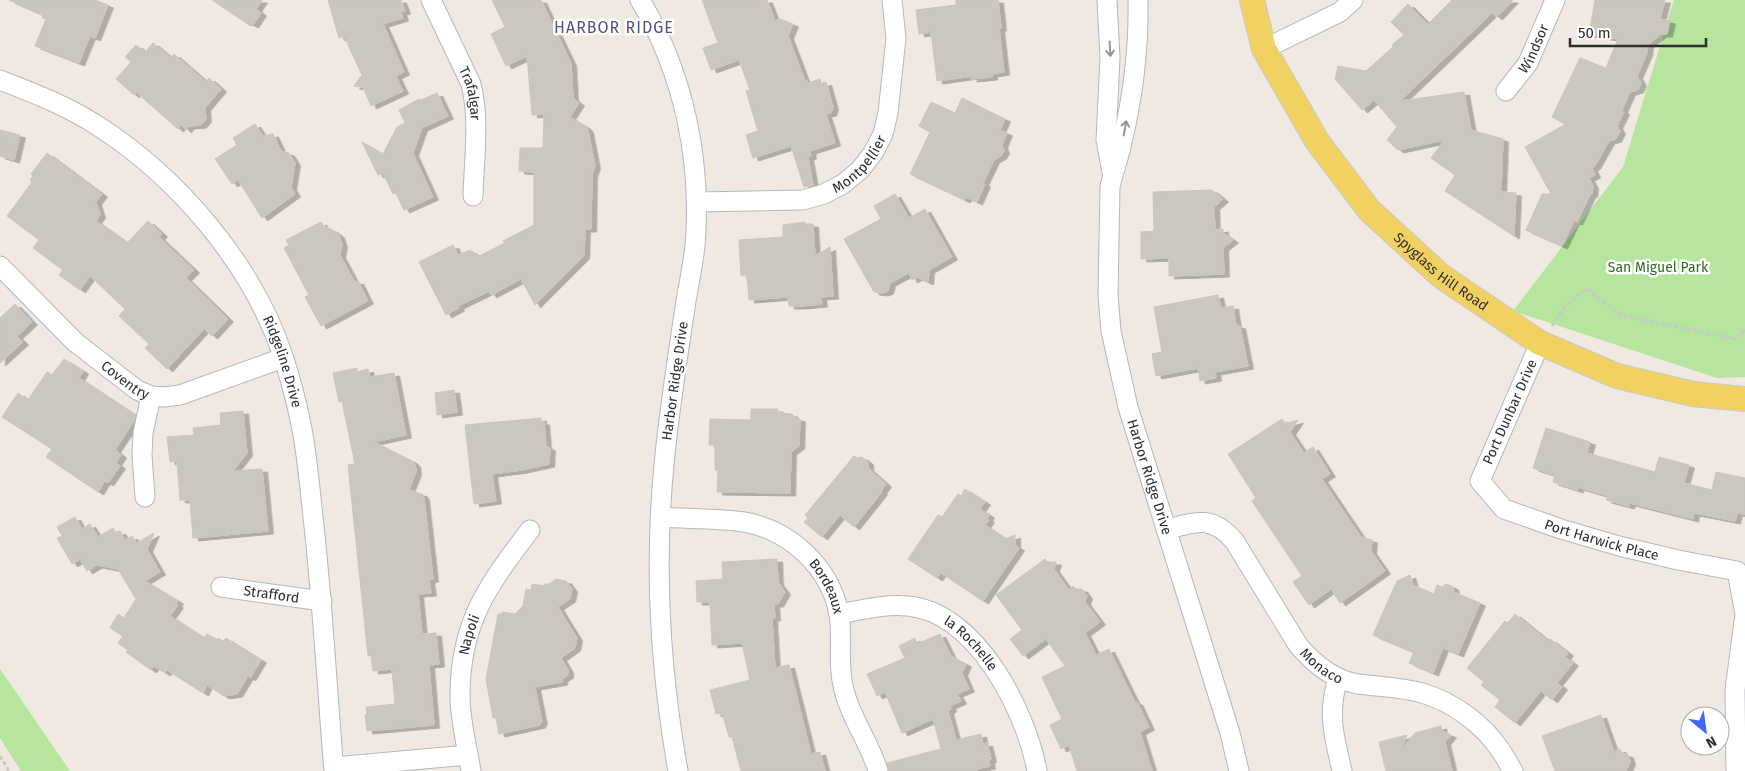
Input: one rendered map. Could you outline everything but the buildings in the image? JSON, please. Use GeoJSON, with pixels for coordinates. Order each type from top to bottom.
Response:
{"type":"FeatureCollection","features":[{"type":"Feature","properties":{"kind":"main road","name":"Spyglass Hill Road"},"geometry":{"type":"LineString","coordinates":[[1252,0],[1264,49],[1317,141],[1369,210],[1441,276],[1540,343],[1617,376],[1693,394],[1745,399]]}},
{"type":"Feature","properties":{"kind":"street","name":"Trafalgar"},"geometry":{"type":"LineString","coordinates":[[431,0],[471,84],[475,98],[473,196]]}},
{"type":"Feature","properties":{"kind":"street","name":"Harbor Ridge Drive"},"geometry":{"type":"LineString","coordinates":[[640,0],[650,16],[668,56],[681,97],[691,139],[696,202],[694,247],[665,454],[660,517],[660,632],[665,688],[678,771]]}},
{"type":"Feature","properties":{"kind":"street","name":"Montpellier"},"geometry":{"type":"LineString","coordinates":[[696,202],[803,200],[824,194],[843,184],[860,170],[883,134],[888,113],[896,38],[892,0]]}},
{"type":"Feature","properties":{"kind":"street","name":"Harbor Ridge Drive"},"geometry":{"type":"LineString","coordinates":[[1107,0],[1110,58],[1106,140],[1112,175]]}},
{"type":"Feature","properties":{"kind":"street","name":"Harbor Ridge Drive"},"geometry":{"type":"LineString","coordinates":[[1138,0],[1137,58],[1122,143],[1110,187],[1108,295],[1111,331],[1128,407],[1230,734],[1239,771]]}},
{"type":"Feature","properties":{"kind":"street"},"geometry":{"type":"LineString","coordinates":[[1264,49],[1340,12],[1353,0]]}},
{"type":"Feature","properties":{"kind":"street","name":"Windsor"},"geometry":{"type":"LineString","coordinates":[[1506,91],[1528,64],[1555,0]]}},
{"type":"Feature","properties":{"kind":"street","name":"Ridgeline Drive"},"geometry":{"type":"LineString","coordinates":[[0,80],[36,93],[97,126],[135,152],[170,183],[202,217],[230,254],[255,293],[283,358],[297,408],[305,447],[322,601],[334,769]]}},
{"type":"Feature","properties":{"kind":"street","name":"Coventry"},"geometry":{"type":"LineString","coordinates":[[0,266],[75,342],[137,390],[152,396],[180,395],[283,358]]}},
{"type":"Feature","properties":{"kind":"street","name":"Port Dunbar Drive"},"geometry":{"type":"LineString","coordinates":[[1480,481],[1540,343]]}},
{"type":"Feature","properties":{"kind":"street"},"geometry":{"type":"LineString","coordinates":[[145,497],[142,455],[143,432],[152,396]]}},
{"type":"Feature","properties":{"kind":"street","name":"Port Harwick Place"},"geometry":{"type":"LineString","coordinates":[[1480,481],[1504,509],[1561,529],[1619,546],[1737,572],[1745,614],[1735,690],[1736,771]]}},
{"type":"Feature","properties":{"kind":"street","name":"Bordeaux"},"geometry":{"type":"LineString","coordinates":[[660,517],[743,522],[760,526],[777,533],[798,546],[815,563],[828,583],[839,614],[841,630],[840,667],[844,690],[852,713],[878,771]]}},
{"type":"Feature","properties":{"kind":"street","name":"Monaco"},"geometry":{"type":"LineString","coordinates":[[1166,530],[1194,522],[1205,522],[1227,532],[1298,645],[1310,660],[1326,672],[1356,684],[1400,688],[1424,694],[1446,703],[1467,716],[1486,732],[1501,751],[1513,771]]}},
{"type":"Feature","properties":{"kind":"street","name":"Napoli"},"geometry":{"type":"LineString","coordinates":[[334,769],[470,763],[463,728],[460,696],[462,664],[469,632],[480,602],[496,574],[530,530]]}},
{"type":"Feature","properties":{"kind":"street","name":"Strafford"},"geometry":{"type":"LineString","coordinates":[[221,587],[322,601]]}},
{"type":"Feature","properties":{"kind":"street","name":"la Rochelle"},"geometry":{"type":"LineString","coordinates":[[839,614],[888,606],[908,606],[929,610],[948,619],[965,632],[982,652],[1016,707],[1037,771]]}},
{"type":"Feature","properties":{"kind":"street"},"geometry":{"type":"LineString","coordinates":[[1338,678],[1333,695],[1331,716],[1342,771]]}},
{"type":"Feature","properties":{"kind":"path"},"geometry":{"type":"LineString","coordinates":[[1540,343],[1566,305],[1587,289],[1620,315],[1736,339],[1745,330]]}},
{"type":"Feature","properties":{"kind":"path"},"geometry":{"type":"LineString","coordinates":[[0,756],[9,771]]}},
{"type":"Feature","properties":{"kind":"green space","name":"San Miguel Park"},"geometry":{"type":"Polygon","coordinates":[[[1674,0],[1745,0],[1745,377],[1717,378],[1513,311],[1623,167],[1674,0]]]}},
{"type":"Feature","properties":{"kind":"green space"},"geometry":{"type":"Polygon","coordinates":[[[0,669],[70,771],[21,771],[0,738],[0,669]]]}},
{"type":"Feature","properties":{"kind":"district","name":"HARBOR RIDGE"},"geometry":{"type":"Point","coordinates":[614,27]}}]}
